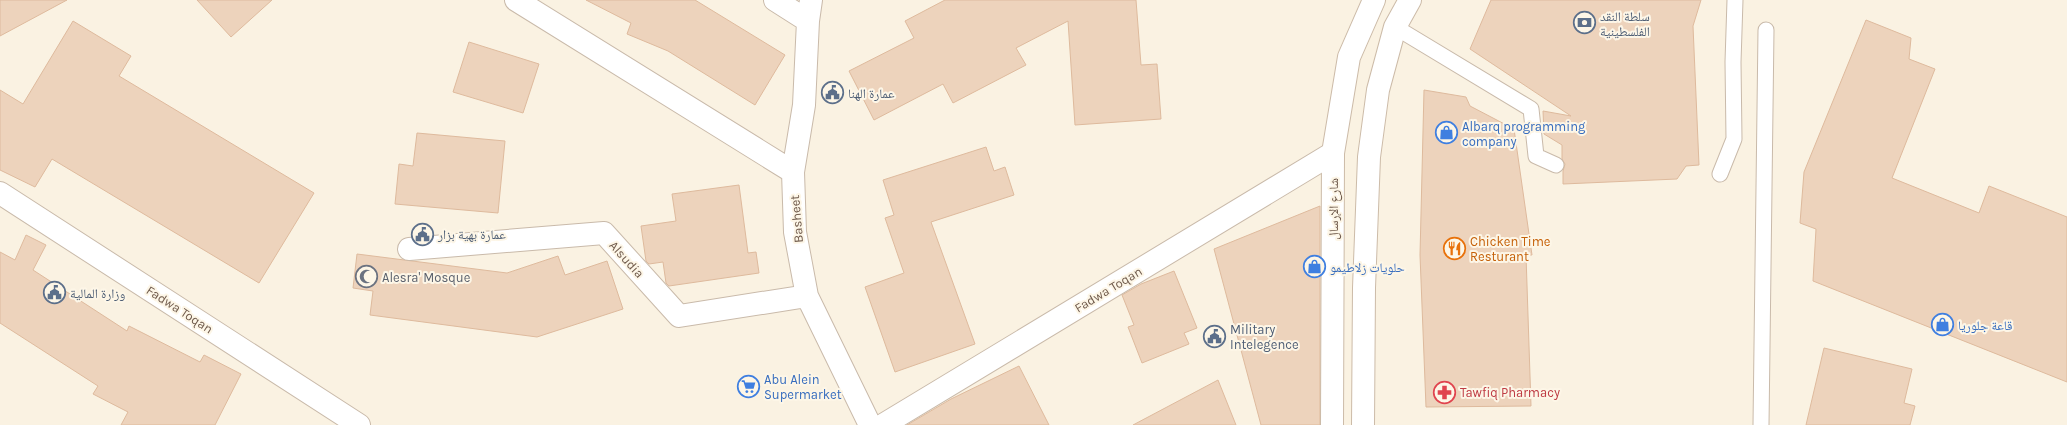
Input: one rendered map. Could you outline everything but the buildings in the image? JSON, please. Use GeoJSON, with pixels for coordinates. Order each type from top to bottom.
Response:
{"type":"FeatureCollection","features":[{"type":"Feature","properties":{"kind":"street"},"geometry":{"type":"LineString","coordinates":[[516,0],[793,172]]}},
{"type":"Feature","properties":{"kind":"street"},"geometry":{"type":"LineString","coordinates":[[775,0],[809,10]]}},
{"type":"Feature","properties":{"kind":"street","name":"شارع الإرسال"},"geometry":{"type":"LineString","coordinates":[[1332,425],[1333,153],[1349,57],[1374,0]]}},
{"type":"Feature","properties":{"kind":"street"},"geometry":{"type":"LineString","coordinates":[[1363,425],[1364,288],[1369,157],[1378,90],[1396,27],[1410,0]]}},
{"type":"Feature","properties":{"kind":"street","name":"Basheet"},"geometry":{"type":"LineString","coordinates":[[809,10],[804,105],[793,172],[795,232],[807,296],[870,425]]}},
{"type":"Feature","properties":{"kind":"street","name":"Fadwa Toqan"},"geometry":{"type":"LineString","coordinates":[[883,425],[1333,153]]}},
{"type":"Feature","properties":{"kind":"street","name":"Fadwa Toqan"},"geometry":{"type":"LineString","coordinates":[[0,193],[359,425]]}},
{"type":"Feature","properties":{"kind":"street","name":"Alsudia"},"geometry":{"type":"LineString","coordinates":[[409,249],[604,233],[679,316],[807,296]]}},
{"type":"Feature","properties":{"kind":"lane"},"geometry":{"type":"LineString","coordinates":[[1720,174],[1734,139],[1733,62],[1735,0]]}},
{"type":"Feature","properties":{"kind":"lane"},"geometry":{"type":"LineString","coordinates":[[1396,27],[1531,110],[1536,156],[1556,165]]}},
{"type":"Feature","properties":{"kind":"lane"},"geometry":{"type":"LineString","coordinates":[[1761,425],[1766,30]]}},
{"type":"Feature","properties":{"kind":"place","name":"سلطة النقد الفلسطينية"},"geometry":{"type":"Point","coordinates":[1585,23]}},
{"type":"Feature","properties":{"kind":"place","name":"عمارة الهنا"},"geometry":{"type":"Point","coordinates":[833,93]}},
{"type":"Feature","properties":{"kind":"place","name":"Albarq programming company"},"geometry":{"type":"Point","coordinates":[1447,133]}},
{"type":"Feature","properties":{"kind":"place","name":"عمارة بهية بزار"},"geometry":{"type":"Point","coordinates":[423,234]}},
{"type":"Feature","properties":{"kind":"place","name":"Chicken Time Resturant"},"geometry":{"type":"Point","coordinates":[1455,248]}},
{"type":"Feature","properties":{"kind":"place","name":"حلويات زلاطيمو"},"geometry":{"type":"Point","coordinates":[1315,267]}},
{"type":"Feature","properties":{"kind":"place","name":"Alesra' Mosque"},"geometry":{"type":"Point","coordinates":[367,277]}},
{"type":"Feature","properties":{"kind":"place","name":"وزارة المالية"},"geometry":{"type":"Point","coordinates":[54,293]}},
{"type":"Feature","properties":{"kind":"place","name":"قاعة جلوريا"},"geometry":{"type":"Point","coordinates":[1943,325]}},
{"type":"Feature","properties":{"kind":"place","name":"Military Intelegence"},"geometry":{"type":"Point","coordinates":[1215,336]}},
{"type":"Feature","properties":{"kind":"place","name":"Abu Alein Supermarket"},"geometry":{"type":"Point","coordinates":[748,386]}},
{"type":"Feature","properties":{"kind":"place","name":"Tawfiq Pharmacy"},"geometry":{"type":"Point","coordinates":[1445,392]}}]}
